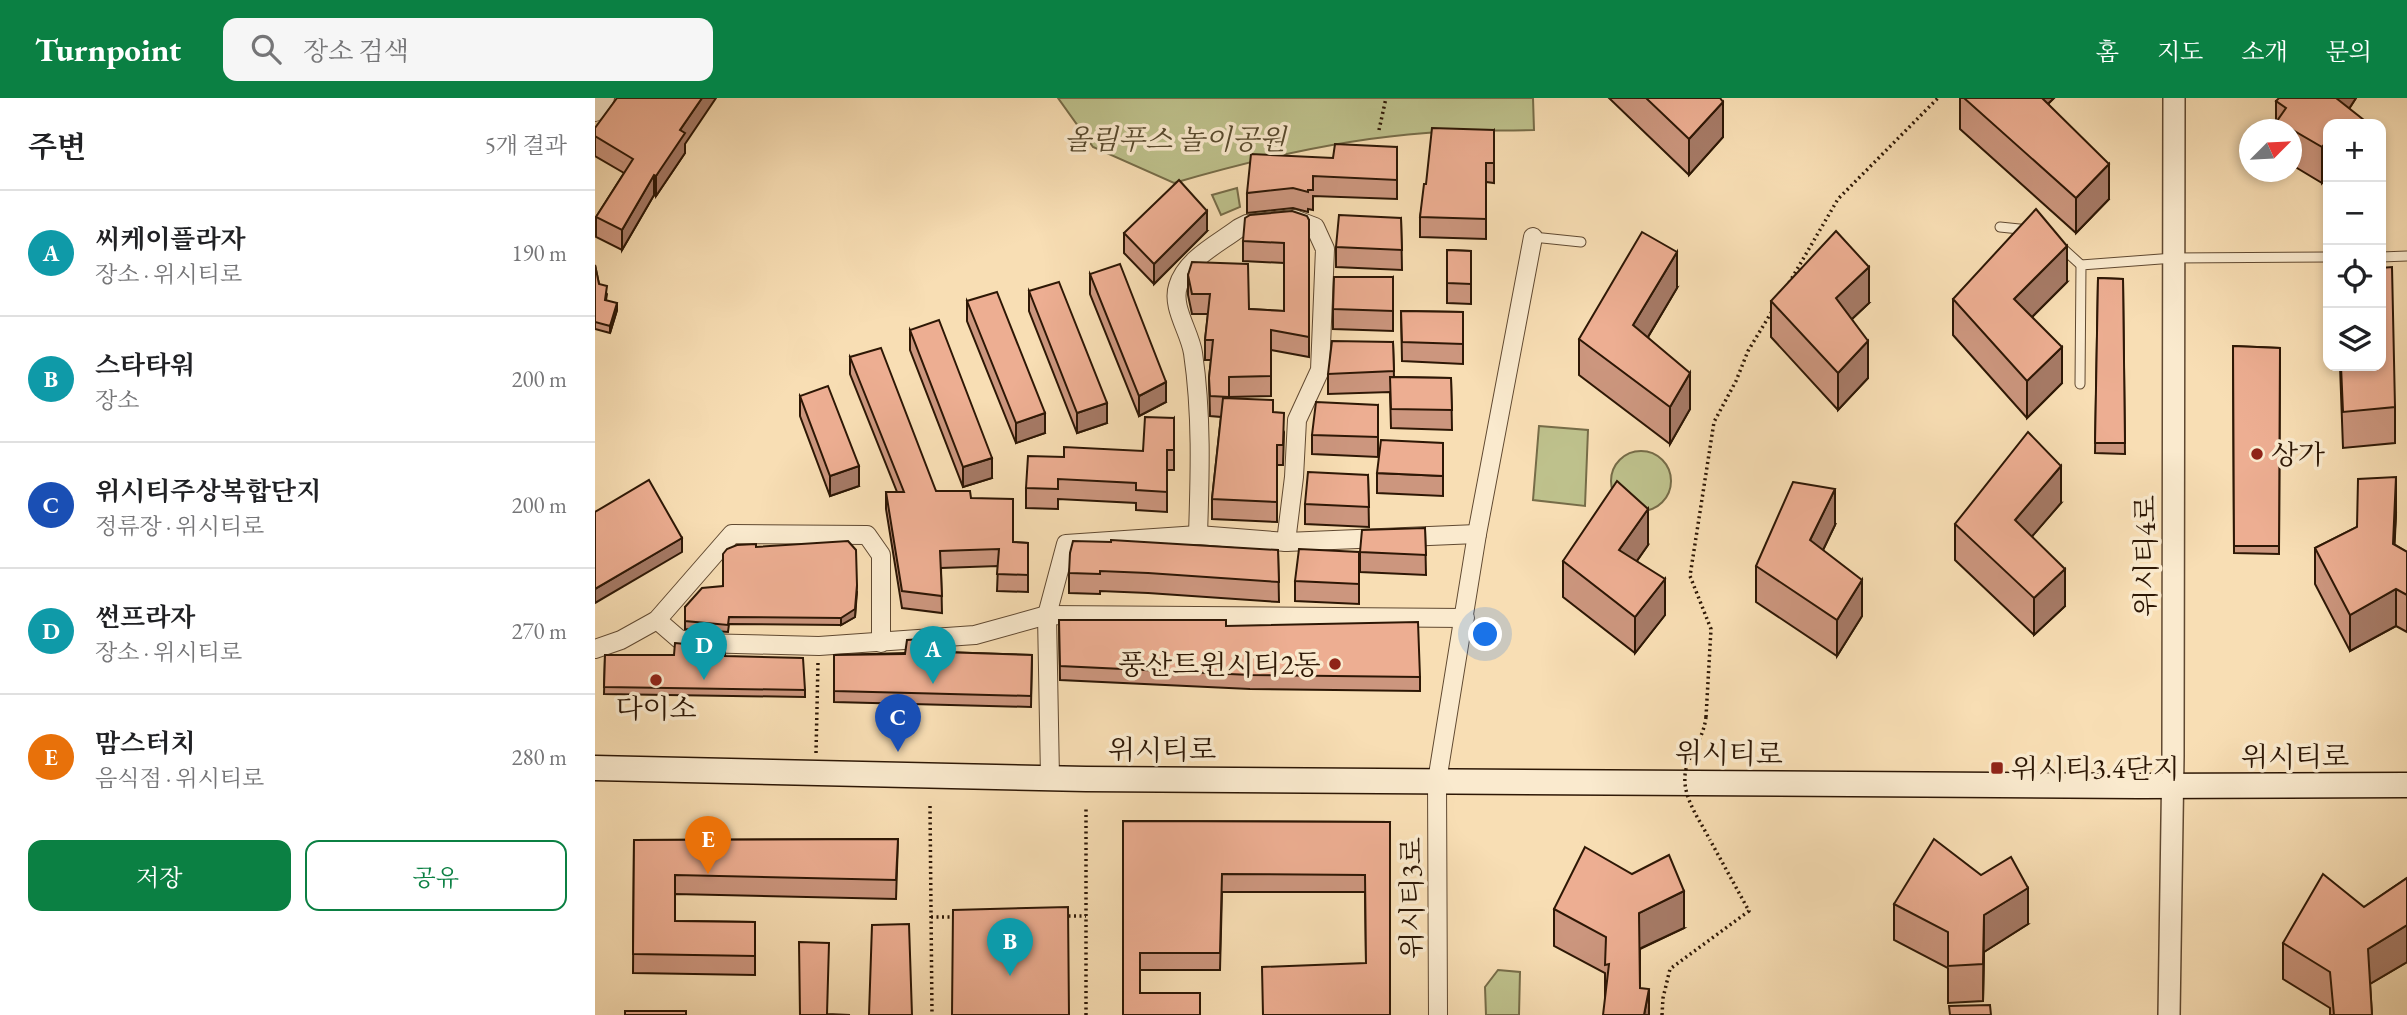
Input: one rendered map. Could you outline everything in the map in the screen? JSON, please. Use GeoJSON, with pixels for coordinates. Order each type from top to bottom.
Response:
{"type":"FeatureCollection","features":[{"type":"Feature","properties":{"kind":"main road","name":"위시티로"},"geometry":{"type":"LineString","coordinates":[[595,768],[1050,778],[2172,786],[2407,785]]}},
{"type":"Feature","properties":{"kind":"street"},"geometry":{"type":"LineString","coordinates":[[595,112],[605,98]]}},
{"type":"Feature","properties":{"kind":"street","name":"위시티4로"},"geometry":{"type":"LineString","coordinates":[[2169,1015],[2174,98]]}},
{"type":"Feature","properties":{"kind":"street"},"geometry":{"type":"LineString","coordinates":[[1198,535],[1201,444],[1198,392],[1192,348],[1178,308],[1177,288],[1186,267],[1239,228],[1247,224],[1294,219],[1315,227],[1325,249],[1320,370],[1297,420],[1294,477],[1286,542]]}},
{"type":"Feature","properties":{"kind":"street","name":"위시티3로"},"geometry":{"type":"LineString","coordinates":[[1438,1015],[1437,781],[1477,534],[1533,237]]}},
{"type":"Feature","properties":{"kind":"street"},"geometry":{"type":"LineString","coordinates":[[595,649],[621,640],[657,620],[731,534],[867,535],[881,555],[881,643]]}},
{"type":"Feature","properties":{"kind":"street"},"geometry":{"type":"LineString","coordinates":[[1050,778],[1047,615],[1066,544],[1198,535],[1286,542],[1477,534]]}},
{"type":"Feature","properties":{"kind":"street"},"geometry":{"type":"LineString","coordinates":[[657,620],[679,639],[699,643],[819,646],[975,635],[1047,615],[1465,618]]}},
{"type":"Feature","properties":{"kind":"lane"},"geometry":{"type":"LineString","coordinates":[[2000,227],[2043,231]]}},
{"type":"Feature","properties":{"kind":"lane"},"geometry":{"type":"LineString","coordinates":[[1533,237],[1581,242]]}},
{"type":"Feature","properties":{"kind":"lane"},"geometry":{"type":"LineString","coordinates":[[2052,240],[2081,265],[2174,258],[2323,257]]}},
{"type":"Feature","properties":{"kind":"lane"},"geometry":{"type":"LineString","coordinates":[[2386,257],[2407,256]]}},
{"type":"Feature","properties":{"kind":"lane"},"geometry":{"type":"LineString","coordinates":[[2080,384],[2081,265]]}},
{"type":"Feature","properties":{"kind":"path"},"geometry":{"type":"LineString","coordinates":[[1378,130],[1386,98]]}},
{"type":"Feature","properties":{"kind":"path"},"geometry":{"type":"LineString","coordinates":[[1783,293],[1838,199],[1938,98]]}},
{"type":"Feature","properties":{"kind":"path"},"geometry":{"type":"LineString","coordinates":[[1662,1015],[1670,969],[1749,911],[1684,793],[1684,769],[1705,730],[1711,629],[1690,576],[1714,422],[1736,381],[1748,351],[1776,304]]}},
{"type":"Feature","properties":{"kind":"path"},"geometry":{"type":"LineString","coordinates":[[816,772],[819,646]]}},
{"type":"Feature","properties":{"kind":"path"},"geometry":{"type":"LineString","coordinates":[[930,806],[932,1015]]}},
{"type":"Feature","properties":{"kind":"path"},"geometry":{"type":"LineString","coordinates":[[1086,809],[1086,1015]]}},
{"type":"Feature","properties":{"kind":"path"},"geometry":{"type":"LineString","coordinates":[[1060,916],[1086,916]]}},
{"type":"Feature","properties":{"kind":"path"},"geometry":{"type":"LineString","coordinates":[[931,917],[970,917]]}},
{"type":"Feature","properties":{"kind":"green space","name":"올림푸스 놀이공원"},"geometry":{"type":"Polygon","coordinates":[[[1058,98],[1533,98],[1534,130],[1439,132],[1362,140],[1267,158],[1174,183],[1093,147],[1058,98]]]}},
{"type":"Feature","properties":{"kind":"green space"},"geometry":{"type":"Polygon","coordinates":[[[1237,188],[1240,207],[1221,215],[1212,195],[1237,188]]]}},
{"type":"Feature","properties":{"kind":"green space"},"geometry":{"type":"Polygon","coordinates":[[[1539,426],[1588,430],[1585,506],[1533,500],[1539,426]]]}},
{"type":"Feature","properties":{"kind":"green space"},"geometry":{"type":"Polygon","coordinates":[[[1635,451],[1647,451],[1663,459],[1669,469],[1669,493],[1663,503],[1647,511],[1635,511],[1619,503],[1611,487],[1611,475],[1619,459],[1635,451]]]}},
{"type":"Feature","properties":{"kind":"green space"},"geometry":{"type":"Polygon","coordinates":[[[1498,970],[1520,972],[1519,1015],[1486,1015],[1485,987],[1498,970]]]}},
{"type":"Feature","properties":{"kind":"building"},"geometry":{"type":"Polygon","coordinates":[[[617,98],[702,98],[680,130],[685,133],[656,176],[654,175],[622,230],[596,217],[633,159],[595,136],[595,128],[617,98]]]}},
{"type":"Feature","properties":{"kind":"building"},"geometry":{"type":"Polygon","coordinates":[[[1646,98],[1720,98],[1723,102],[1689,139],[1646,98]]]}},
{"type":"Feature","properties":{"kind":"building"},"geometry":{"type":"Polygon","coordinates":[[[1964,98],[2042,98],[2109,164],[2076,198],[1964,98]]]}},
{"type":"Feature","properties":{"kind":"building"},"geometry":{"type":"Polygon","coordinates":[[[2279,98],[2336,98],[2363,119],[2323,119],[2322,147],[2302,135],[2302,119],[2278,119],[2286,108],[2276,101],[2279,98]]]}},
{"type":"Feature","properties":{"kind":"building"},"geometry":{"type":"Polygon","coordinates":[[[1432,128],[1494,130],[1494,163],[1486,163],[1486,219],[1420,217],[1432,128]]]}},
{"type":"Feature","properties":{"kind":"building"},"geometry":{"type":"Polygon","coordinates":[[[1335,144],[1397,147],[1397,180],[1313,176],[1313,190],[1308,192],[1293,188],[1247,193],[1251,154],[1333,158],[1335,144]]]}},
{"type":"Feature","properties":{"kind":"building"},"geometry":{"type":"Polygon","coordinates":[[[1179,180],[1207,211],[1154,264],[1124,233],[1179,180]]]}},
{"type":"Feature","properties":{"kind":"building"},"geometry":{"type":"Polygon","coordinates":[[[2036,209],[2067,246],[2014,299],[2062,347],[2027,381],[1953,299],[2036,209]]]}},
{"type":"Feature","properties":{"kind":"building"},"geometry":{"type":"Polygon","coordinates":[[[1292,211],[1307,216],[1309,220],[1309,337],[1271,330],[1271,376],[1229,377],[1229,397],[1210,396],[1213,340],[1205,340],[1210,294],[1192,294],[1188,275],[1192,262],[1248,264],[1249,309],[1284,311],[1284,243],[1243,241],[1245,218],[1250,215],[1292,211]]]}},
{"type":"Feature","properties":{"kind":"building"},"geometry":{"type":"Polygon","coordinates":[[[1339,215],[1401,218],[1402,250],[1336,247],[1339,215]]]}},
{"type":"Feature","properties":{"kind":"building"},"geometry":{"type":"Polygon","coordinates":[[[1836,231],[1869,267],[1836,298],[1868,341],[1838,373],[1771,301],[1836,231]]]}},
{"type":"Feature","properties":{"kind":"building"},"geometry":{"type":"Polygon","coordinates":[[[1642,232],[1677,252],[1633,325],[1690,373],[1670,407],[1579,339],[1642,232]]]}},
{"type":"Feature","properties":{"kind":"building"},"geometry":{"type":"Polygon","coordinates":[[[1447,250],[1471,251],[1471,284],[1447,283],[1447,250]]]}},
{"type":"Feature","properties":{"kind":"building"},"geometry":{"type":"Polygon","coordinates":[[[1120,264],[1166,382],[1139,396],[1090,274],[1120,264]]]}},
{"type":"Feature","properties":{"kind":"building"},"geometry":{"type":"Polygon","coordinates":[[[595,265],[599,284],[607,286],[605,300],[617,303],[610,326],[595,322],[595,265]]]}},
{"type":"Feature","properties":{"kind":"building"},"geometry":{"type":"Polygon","coordinates":[[[2392,267],[2395,407],[2343,412],[2341,371],[2386,371],[2386,268],[2392,267]]]}},
{"type":"Feature","properties":{"kind":"building"},"geometry":{"type":"Polygon","coordinates":[[[1334,277],[1393,277],[1393,311],[1333,309],[1334,277]]]}},
{"type":"Feature","properties":{"kind":"building"},"geometry":{"type":"Polygon","coordinates":[[[2098,278],[2123,279],[2125,443],[2095,443],[2098,278]]]}},
{"type":"Feature","properties":{"kind":"building"},"geometry":{"type":"Polygon","coordinates":[[[1059,282],[1107,403],[1077,413],[1029,291],[1059,282]]]}},
{"type":"Feature","properties":{"kind":"building"},"geometry":{"type":"Polygon","coordinates":[[[997,292],[1045,413],[1016,423],[967,301],[997,292]]]}},
{"type":"Feature","properties":{"kind":"building"},"geometry":{"type":"Polygon","coordinates":[[[1401,311],[1463,312],[1463,344],[1402,342],[1401,311]]]}},
{"type":"Feature","properties":{"kind":"building"},"geometry":{"type":"Polygon","coordinates":[[[939,320],[992,458],[963,467],[910,330],[939,320]]]}},
{"type":"Feature","properties":{"kind":"building"},"geometry":{"type":"Polygon","coordinates":[[[1332,341],[1393,342],[1394,371],[1328,374],[1332,341]]]}},
{"type":"Feature","properties":{"kind":"building","name":"상가"},"geometry":{"type":"Polygon","coordinates":[[[2233,346],[2280,348],[2279,546],[2234,546],[2233,346]]]}},
{"type":"Feature","properties":{"kind":"building"},"geometry":{"type":"Polygon","coordinates":[[[881,348],[936,491],[970,491],[971,498],[1013,499],[1013,542],[1028,543],[1028,575],[997,574],[999,549],[940,551],[942,596],[902,591],[886,492],[904,492],[850,357],[881,348]]]}},
{"type":"Feature","properties":{"kind":"building"},"geometry":{"type":"Polygon","coordinates":[[[1390,377],[1451,378],[1452,410],[1391,409],[1390,377]]]}},
{"type":"Feature","properties":{"kind":"building"},"geometry":{"type":"Polygon","coordinates":[[[828,386],[859,466],[830,476],[800,396],[828,386]]]}},
{"type":"Feature","properties":{"kind":"building"},"geometry":{"type":"Polygon","coordinates":[[[1223,398],[1273,400],[1273,412],[1284,413],[1283,445],[1277,445],[1277,502],[1212,499],[1223,398]]]}},
{"type":"Feature","properties":{"kind":"building"},"geometry":{"type":"Polygon","coordinates":[[[1316,402],[1378,405],[1378,437],[1312,435],[1316,402]]]}},
{"type":"Feature","properties":{"kind":"building"},"geometry":{"type":"Polygon","coordinates":[[[1145,417],[1174,418],[1174,450],[1167,450],[1167,492],[1136,490],[1136,483],[1058,479],[1058,489],[1026,488],[1028,456],[1064,457],[1064,447],[1143,451],[1145,417]]]}},
{"type":"Feature","properties":{"kind":"building"},"geometry":{"type":"Polygon","coordinates":[[[2028,432],[2061,466],[2015,520],[2065,569],[2034,598],[1955,524],[2028,432]]]}},
{"type":"Feature","properties":{"kind":"building"},"geometry":{"type":"Polygon","coordinates":[[[1381,440],[1443,443],[1443,476],[1377,473],[1381,440]]]}},
{"type":"Feature","properties":{"kind":"building"},"geometry":{"type":"Polygon","coordinates":[[[1308,472],[1368,475],[1369,507],[1305,504],[1308,472]]]}},
{"type":"Feature","properties":{"kind":"building"},"geometry":{"type":"Polygon","coordinates":[[[2396,477],[2393,544],[2407,552],[2407,595],[2396,589],[2350,615],[2315,548],[2357,527],[2358,479],[2396,477]]]}},
{"type":"Feature","properties":{"kind":"building"},"geometry":{"type":"Polygon","coordinates":[[[649,480],[682,538],[595,589],[595,512],[649,480]]]}},
{"type":"Feature","properties":{"kind":"building"},"geometry":{"type":"Polygon","coordinates":[[[1617,481],[1648,509],[1619,550],[1665,579],[1635,617],[1563,561],[1617,481]]]}},
{"type":"Feature","properties":{"kind":"building"},"geometry":{"type":"Polygon","coordinates":[[[1793,482],[1835,489],[1810,540],[1862,580],[1837,620],[1756,566],[1793,482]]]}},
{"type":"Feature","properties":{"kind":"building"},"geometry":{"type":"Polygon","coordinates":[[[1425,528],[1426,555],[1360,552],[1362,530],[1425,528]]]}},
{"type":"Feature","properties":{"kind":"building"},"geometry":{"type":"Polygon","coordinates":[[[1111,540],[1278,550],[1279,582],[1148,573],[1069,573],[1073,541],[1111,540]]]}},
{"type":"Feature","properties":{"kind":"building"},"geometry":{"type":"Polygon","coordinates":[[[848,541],[856,550],[855,609],[841,618],[729,617],[728,625],[685,621],[685,607],[702,588],[723,586],[723,554],[727,549],[737,545],[756,544],[756,547],[848,541]]]}},
{"type":"Feature","properties":{"kind":"building"},"geometry":{"type":"Polygon","coordinates":[[[1299,549],[1359,552],[1359,584],[1295,581],[1299,549]]]}},
{"type":"Feature","properties":{"kind":"building"},"geometry":{"type":"Polygon","coordinates":[[[1059,620],[1226,620],[1226,626],[1418,622],[1420,677],[1250,675],[1060,666],[1059,620]]]}},
{"type":"Feature","properties":{"kind":"building"},"geometry":{"type":"Polygon","coordinates":[[[941,638],[942,652],[1032,655],[1031,696],[834,691],[834,655],[905,654],[907,640],[941,638]]]}},
{"type":"Feature","properties":{"kind":"building"},"geometry":{"type":"Polygon","coordinates":[[[675,643],[725,648],[725,656],[803,658],[805,690],[604,687],[605,655],[674,655],[675,643]]]}},
{"type":"Feature","properties":{"kind":"building"},"geometry":{"type":"Polygon","coordinates":[[[1123,821],[1390,822],[1390,1015],[1263,1015],[1262,967],[1366,963],[1365,875],[1222,874],[1220,953],[1140,953],[1140,993],[1200,993],[1200,1015],[1123,1015],[1123,821]]]}},
{"type":"Feature","properties":{"kind":"building"},"geometry":{"type":"Polygon","coordinates":[[[898,839],[896,880],[675,875],[675,921],[755,922],[755,956],[633,954],[634,840],[898,839]]]}},
{"type":"Feature","properties":{"kind":"building"},"geometry":{"type":"Polygon","coordinates":[[[1934,839],[1981,875],[2011,857],[2028,888],[1984,915],[1983,964],[1948,966],[1948,932],[1894,904],[1934,839]]]}},
{"type":"Feature","properties":{"kind":"building"},"geometry":{"type":"Polygon","coordinates":[[[1585,847],[1632,874],[1669,855],[1684,891],[1639,913],[1640,988],[1649,989],[1644,1015],[1603,1015],[1609,964],[1605,965],[1606,937],[1554,909],[1585,847]]]}},
{"type":"Feature","properties":{"kind":"building"},"geometry":{"type":"Polygon","coordinates":[[[2323,874],[2364,907],[2407,878],[2407,925],[2368,949],[2372,1015],[2334,1015],[2330,972],[2283,943],[2323,874]]]}},
{"type":"Feature","properties":{"kind":"building"},"geometry":{"type":"Polygon","coordinates":[[[1068,907],[1069,1015],[952,1015],[953,910],[1068,907]]]}},
{"type":"Feature","properties":{"kind":"building"},"geometry":{"type":"Polygon","coordinates":[[[909,924],[912,1015],[869,1015],[872,925],[909,924]]]}},
{"type":"Feature","properties":{"kind":"building"},"geometry":{"type":"Polygon","coordinates":[[[799,942],[829,943],[827,1014],[850,1015],[800,1015],[799,942]]]}},
{"type":"Feature","properties":{"kind":"building"},"geometry":{"type":"Polygon","coordinates":[[[1990,1005],[1991,1015],[1950,1015],[1949,1006],[1990,1005]]]}},
{"type":"Feature","properties":{"kind":"building"},"geometry":{"type":"Polygon","coordinates":[[[625,1011],[686,1011],[686,1015],[625,1015],[625,1011]]]}},
{"type":"Feature","properties":{"kind":"place","name":"상가"},"geometry":{"type":"Point","coordinates":[2257,454]}},
{"type":"Feature","properties":{"kind":"place","name":"풍산트윈시티2동"},"geometry":{"type":"Point","coordinates":[1335,664]}},
{"type":"Feature","properties":{"kind":"place","name":"다이소"},"geometry":{"type":"Point","coordinates":[656,680]}},
{"type":"Feature","properties":{"kind":"place","name":"썬프라자"},"geometry":{"type":"Point","coordinates":[704,680]}},
{"type":"Feature","properties":{"kind":"place","name":"씨케이플라자"},"geometry":{"type":"Point","coordinates":[933,684]}},
{"type":"Feature","properties":{"kind":"place","name":"위시티주상복합단지"},"geometry":{"type":"Point","coordinates":[898,752]}},
{"type":"Feature","properties":{"kind":"place","name":"위시티3.4단지"},"geometry":{"type":"Point","coordinates":[1997,768]}},
{"type":"Feature","properties":{"kind":"place","name":"맘스터치"},"geometry":{"type":"Point","coordinates":[708,874]}},
{"type":"Feature","properties":{"kind":"place","name":"스타타워"},"geometry":{"type":"Point","coordinates":[1010,976]}}]}
